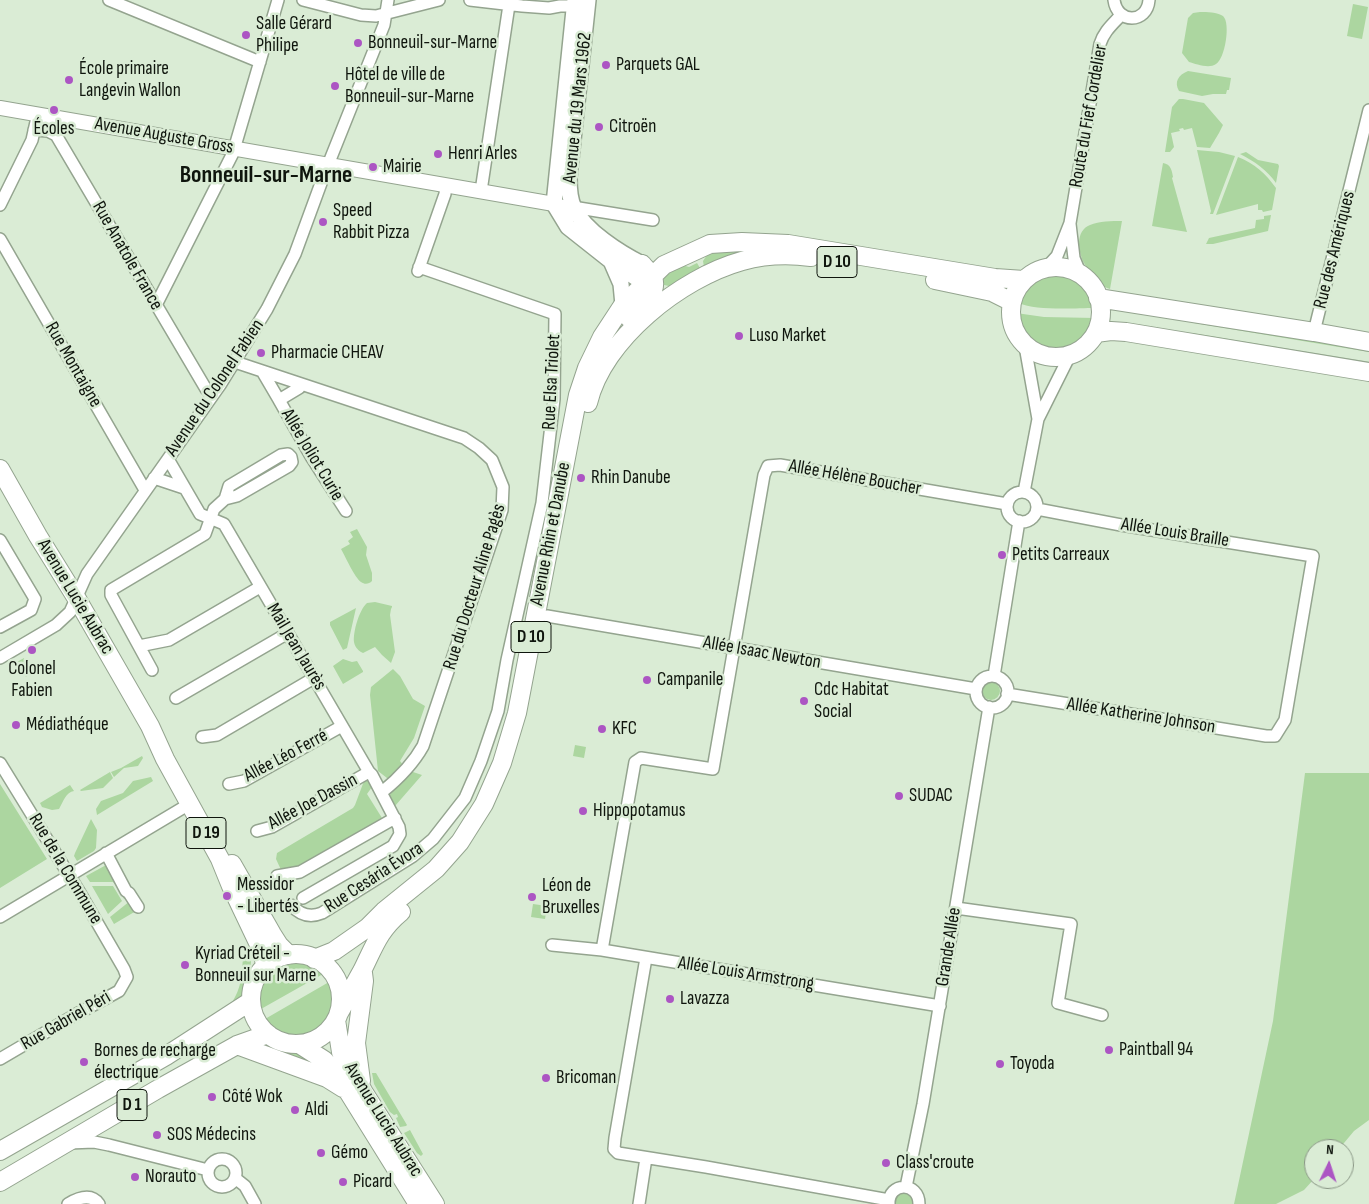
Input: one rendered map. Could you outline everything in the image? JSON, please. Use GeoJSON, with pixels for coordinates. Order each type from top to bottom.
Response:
{"type":"FeatureCollection","features":[{"type":"Feature","properties":{"kind":"main road","name":"Avenue du 19 Mars 1962"},"geometry":{"type":"LineString","coordinates":[[554,204],[581,4]]}},
{"type":"Feature","properties":{"kind":"main road","name":"Avenue du 19 Mars 1962"},"geometry":{"type":"LineString","coordinates":[[573,207],[569,191],[569,177],[581,4]]}},
{"type":"Feature","properties":{"kind":"main road"},"geometry":{"type":"LineString","coordinates":[[554,204],[568,227],[611,261],[654,280]]}},
{"type":"Feature","properties":{"kind":"main road"},"geometry":{"type":"LineString","coordinates":[[573,207],[594,233],[633,259],[654,280]]}},
{"type":"Feature","properties":{"kind":"main road","name":"D 10"},"geometry":{"type":"LineString","coordinates":[[623,305],[654,280],[710,244],[742,242],[797,245],[995,278],[1024,280]]}},
{"type":"Feature","properties":{"kind":"main road","name":"D 10"},"geometry":{"type":"LineString","coordinates":[[654,280],[696,280],[722,268],[744,261],[776,256],[808,257],[918,276],[992,292],[1012,302]]}},
{"type":"Feature","properties":{"kind":"main road"},"geometry":{"type":"LineString","coordinates":[[611,261],[621,284],[623,305]]}},
{"type":"Feature","properties":{"kind":"main road"},"geometry":{"type":"LineString","coordinates":[[1059,267],[1082,275],[1093,287],[1098,298],[1101,313],[1096,333],[1089,343],[1078,352],[1054,357],[1040,354],[1025,346],[1014,331],[1010,320],[1012,302],[1017,289],[1024,280],[1046,268],[1059,267]]}},
{"type":"Feature","properties":{"kind":"main road","name":"Avenue Rhin et Danube"},"geometry":{"type":"LineString","coordinates":[[338,1022],[376,940],[390,921],[448,872],[475,843],[502,793],[519,747],[530,707],[589,400],[608,358],[627,335],[649,314],[654,280]]}},
{"type":"Feature","properties":{"kind":"main road"},"geometry":{"type":"LineString","coordinates":[[1098,298],[1369,342]]}},
{"type":"Feature","properties":{"kind":"main road","name":"Avenue Rhin et Danube"},"geometry":{"type":"LineString","coordinates":[[314,959],[334,951],[361,932],[436,869],[460,842],[484,804],[502,764],[517,713],[578,395],[587,368],[602,337],[623,305]]}},
{"type":"Feature","properties":{"kind":"main road"},"geometry":{"type":"LineString","coordinates":[[1096,333],[1126,332],[1369,372]]}},
{"type":"Feature","properties":{"kind":"main road","name":"Avenue Lucie Aubrac"},"geometry":{"type":"LineString","coordinates":[[0,469],[150,726],[180,770],[272,934],[289,955]]}},
{"type":"Feature","properties":{"kind":"main road","name":"Avenue Lucie Aubrac"},"geometry":{"type":"LineString","coordinates":[[150,726],[165,759],[220,859],[261,949],[266,967]]}},
{"type":"Feature","properties":{"kind":"main road"},"geometry":{"type":"LineString","coordinates":[[289,955],[314,959],[328,968],[337,979],[341,1003],[338,1022],[319,1038],[311,1042],[299,1044],[278,1040],[268,1034],[256,1019],[252,1002],[255,983],[266,967],[273,961],[289,955]]}},
{"type":"Feature","properties":{"kind":"main road"},"geometry":{"type":"LineString","coordinates":[[237,1045],[327,1078],[354,1090],[356,1043],[364,981],[362,970]]}},
{"type":"Feature","properties":{"kind":"main road","name":"D 1"},"geometry":{"type":"LineString","coordinates":[[0,1151],[166,1056],[252,1002]]}},
{"type":"Feature","properties":{"kind":"main road","name":"Avenue Lucie Aubrac"},"geometry":{"type":"LineString","coordinates":[[338,1022],[341,1052],[354,1090],[418,1204]]}},
{"type":"Feature","properties":{"kind":"main road","name":"D 1"},"geometry":{"type":"LineString","coordinates":[[0,1182],[237,1045],[268,1034]]}},
{"type":"Feature","properties":{"kind":"main road","name":"Avenue Lucie Aubrac"},"geometry":{"type":"LineString","coordinates":[[299,1044],[328,1063],[339,1077],[354,1090],[435,1204]]}},
{"type":"Feature","properties":{"kind":"street"},"geometry":{"type":"LineString","coordinates":[[109,0],[260,62]]}},
{"type":"Feature","properties":{"kind":"street"},"geometry":{"type":"LineString","coordinates":[[156,305],[235,148],[278,0]]}},
{"type":"Feature","properties":{"kind":"street"},"geometry":{"type":"LineString","coordinates":[[303,0],[361,15],[376,16],[439,0]]}},
{"type":"Feature","properties":{"kind":"street","name":"Avenue du Colonel Fabien"},"geometry":{"type":"LineString","coordinates":[[0,658],[56,625],[70,612],[87,574],[213,395],[267,309],[295,254],[384,24],[388,0]]}},
{"type":"Feature","properties":{"kind":"street"},"geometry":{"type":"LineString","coordinates":[[470,0],[549,8],[581,4]]}},
{"type":"Feature","properties":{"kind":"street"},"geometry":{"type":"LineString","coordinates":[[1114,0],[1114,6],[1117,11],[1126,18],[1137,18],[1146,11],[1149,6],[1149,0]]}},
{"type":"Feature","properties":{"kind":"street"},"geometry":{"type":"LineString","coordinates":[[481,191],[509,5]]}},
{"type":"Feature","properties":{"kind":"street","name":"Route du Fief Cordelier"},"geometry":{"type":"LineString","coordinates":[[1046,268],[1057,256],[1070,223],[1102,36],[1121,15]]}},
{"type":"Feature","properties":{"kind":"street","name":"Avenue Auguste Gross"},"geometry":{"type":"LineString","coordinates":[[0,108],[554,204]]}},
{"type":"Feature","properties":{"kind":"street","name":"Rue des Amériques"},"geometry":{"type":"LineString","coordinates":[[1314,332],[1369,110]]}},
{"type":"Feature","properties":{"kind":"street"},"geometry":{"type":"LineString","coordinates":[[0,205],[32,140],[36,114]]}},
{"type":"Feature","properties":{"kind":"street","name":"Rue Anatole France"},"geometry":{"type":"LineString","coordinates":[[34,130],[48,131],[56,135],[206,390],[213,395]]}},
{"type":"Feature","properties":{"kind":"street","name":"Rue Elsa Triolet"},"geometry":{"type":"LineString","coordinates":[[446,185],[419,269],[555,314],[554,399],[542,503]]}},
{"type":"Feature","properties":{"kind":"street"},"geometry":{"type":"LineString","coordinates":[[554,204],[653,220]]}},
{"type":"Feature","properties":{"kind":"street","name":"Route du Fief Cordelier"},"geometry":{"type":"LineString","coordinates":[[1070,223],[1074,258],[1082,275]]}},
{"type":"Feature","properties":{"kind":"street","name":"Rue Montaigne"},"geometry":{"type":"LineString","coordinates":[[0,239],[145,490]]}},
{"type":"Feature","properties":{"kind":"street"},"geometry":{"type":"LineString","coordinates":[[1025,346],[1038,419]]}},
{"type":"Feature","properties":{"kind":"street"},"geometry":{"type":"LineString","coordinates":[[1024,492],[1038,419],[1070,355]]}},
{"type":"Feature","properties":{"kind":"street","name":"Rue du Docteur Aline Pagès"},"geometry":{"type":"LineString","coordinates":[[235,362],[464,438],[492,460],[503,487],[502,510],[423,746],[417,757],[401,775],[382,792]]}},
{"type":"Feature","properties":{"kind":"street","name":"Allée Joliot Curie"},"geometry":{"type":"LineString","coordinates":[[262,371],[312,458],[346,511]]}},
{"type":"Feature","properties":{"kind":"street","name":"Allée Joliot Curie"},"geometry":{"type":"LineString","coordinates":[[279,400],[299,388],[301,384]]}},
{"type":"Feature","properties":{"kind":"street"},"geometry":{"type":"LineString","coordinates":[[152,670],[110,595],[112,590],[205,534],[214,509],[225,499],[237,496],[289,466],[292,462],[291,457],[288,454],[282,455],[229,486],[225,499]]}},
{"type":"Feature","properties":{"kind":"street","name":"Mail Jean Jaurès"},"geometry":{"type":"LineString","coordinates":[[168,459],[200,514],[224,524],[382,792],[395,818]]}},
{"type":"Feature","properties":{"kind":"street","name":"Allée Hélène Boucher"},"geometry":{"type":"LineString","coordinates":[[735,648],[764,475],[768,466],[780,465],[1007,504]]}},
{"type":"Feature","properties":{"kind":"street"},"geometry":{"type":"LineString","coordinates":[[154,478],[184,488]]}},
{"type":"Feature","properties":{"kind":"street"},"geometry":{"type":"LineString","coordinates":[[1024,492],[1034,498],[1037,509],[1030,519],[1020,521],[1010,515],[1007,504],[1013,494],[1024,492]]}},
{"type":"Feature","properties":{"kind":"street","name":"Rue Cesária Évora"},"geometry":{"type":"LineString","coordinates":[[291,905],[297,912],[304,915],[312,916],[322,913],[413,856],[433,839],[466,798],[484,754],[498,711],[542,503]]}},
{"type":"Feature","properties":{"kind":"street","name":"Allée Louis Braille"},"geometry":{"type":"LineString","coordinates":[[1037,509],[1121,525],[1313,556],[1285,720],[1275,736]]}},
{"type":"Feature","properties":{"kind":"street"},"geometry":{"type":"LineString","coordinates":[[994,676],[1020,521]]}},
{"type":"Feature","properties":{"kind":"street"},"geometry":{"type":"LineString","coordinates":[[0,540],[35,600],[31,610],[0,627]]}},
{"type":"Feature","properties":{"kind":"street"},"geometry":{"type":"LineString","coordinates":[[139,646],[169,640],[260,587]]}},
{"type":"Feature","properties":{"kind":"street","name":"Allée Isaac Newton"},"geometry":{"type":"LineString","coordinates":[[547,616],[976,689]]}},
{"type":"Feature","properties":{"kind":"street"},"geometry":{"type":"LineString","coordinates":[[176,698],[288,633]]}},
{"type":"Feature","properties":{"kind":"street"},"geometry":{"type":"LineString","coordinates":[[602,950],[635,762],[641,758],[713,769],[735,648]]}},
{"type":"Feature","properties":{"kind":"street"},"geometry":{"type":"LineString","coordinates":[[988,676],[994,676],[1005,682],[1007,694],[1001,704],[996,707],[990,707],[979,701],[976,689],[983,679],[988,676]]}},
{"type":"Feature","properties":{"kind":"street"},"geometry":{"type":"LineString","coordinates":[[202,737],[217,735],[314,678]]}},
{"type":"Feature","properties":{"kind":"street","name":"Allée Katherine Johnson"},"geometry":{"type":"LineString","coordinates":[[1007,694],[1257,735],[1275,736]]}},
{"type":"Feature","properties":{"kind":"street","name":"Grande Allée"},"geometry":{"type":"LineString","coordinates":[[906,1187],[923,1104],[990,707]]}},
{"type":"Feature","properties":{"kind":"street","name":"Allée Léo Ferré"},"geometry":{"type":"LineString","coordinates":[[229,784],[244,781],[342,726]]}},
{"type":"Feature","properties":{"kind":"street","name":"Rue de la Commune"},"geometry":{"type":"LineString","coordinates":[[0,763],[70,876],[124,968],[127,977]]}},
{"type":"Feature","properties":{"kind":"street","name":"Allée Joe Dassin"},"geometry":{"type":"LineString","coordinates":[[257,831],[272,827],[369,772]]}},
{"type":"Feature","properties":{"kind":"street"},"geometry":{"type":"LineString","coordinates":[[0,917],[190,803]]}},
{"type":"Feature","properties":{"kind":"street"},"geometry":{"type":"LineString","coordinates":[[277,876],[300,872],[395,818],[400,834],[393,846],[303,898]]}},
{"type":"Feature","properties":{"kind":"street"},"geometry":{"type":"LineString","coordinates":[[106,853],[126,891],[138,907]]}},
{"type":"Feature","properties":{"kind":"street"},"geometry":{"type":"LineString","coordinates":[[956,908],[1071,924],[1058,1003],[1102,1015]]}},
{"type":"Feature","properties":{"kind":"street","name":"Allée Louis Armstrong"},"geometry":{"type":"LineString","coordinates":[[552,945],[602,950],[940,1006]]}},
{"type":"Feature","properties":{"kind":"street"},"geometry":{"type":"LineString","coordinates":[[646,958],[614,1146],[618,1153],[706,1167],[889,1202],[891,1194],[895,1190],[900,1187],[906,1187],[916,1193],[919,1204]]}},
{"type":"Feature","properties":{"kind":"street","name":"Rue Gabriel Péri"},"geometry":{"type":"LineString","coordinates":[[0,1059],[119,991],[127,977]]}},
{"type":"Feature","properties":{"kind":"street"},"geometry":{"type":"LineString","coordinates":[[67,1143],[94,1142],[208,1170]]}},
{"type":"Feature","properties":{"kind":"street"},"geometry":{"type":"LineString","coordinates":[[639,1204],[646,1158]]}},
{"type":"Feature","properties":{"kind":"street"},"geometry":{"type":"LineString","coordinates":[[215,1160],[228,1160],[236,1169],[235,1178],[233,1182],[226,1186],[218,1186],[211,1182],[208,1170],[215,1160]]}},
{"type":"Feature","properties":{"kind":"street"},"geometry":{"type":"LineString","coordinates":[[235,1178],[245,1186],[255,1204]]}},
{"type":"Feature","properties":{"kind":"street"},"geometry":{"type":"LineString","coordinates":[[68,1204],[86,1197],[96,1200],[99,1204]]}},
{"type":"Feature","properties":{"kind":"green space"},"geometry":{"type":"Polygon","coordinates":[[[1353,4],[1368,7],[1362,39],[1347,36],[1353,4]]]}},
{"type":"Feature","properties":{"kind":"green space"},"geometry":{"type":"Polygon","coordinates":[[[1212,12],[1223,16],[1227,26],[1226,41],[1222,55],[1216,64],[1210,66],[1189,62],[1182,53],[1188,18],[1193,13],[1212,12]]]}},
{"type":"Feature","properties":{"kind":"green space"},"geometry":{"type":"Polygon","coordinates":[[[1188,71],[1231,78],[1229,90],[1227,90],[1226,94],[1202,96],[1179,91],[1178,79],[1188,71]]]}},
{"type":"Feature","properties":{"kind":"green space"},"geometry":{"type":"Polygon","coordinates":[[[1179,99],[1204,103],[1223,125],[1210,148],[1197,147],[1192,128],[1184,130],[1183,128],[1179,129],[1180,131],[1171,133],[1174,147],[1170,152],[1165,152],[1172,107],[1179,99]]]}},
{"type":"Feature","properties":{"kind":"green space"},"geometry":{"type":"Polygon","coordinates":[[[1197,150],[1235,156],[1213,214],[1210,214],[1211,211],[1197,150]]]}},
{"type":"Feature","properties":{"kind":"green space"},"geometry":{"type":"Polygon","coordinates":[[[1246,152],[1258,160],[1278,164],[1276,183],[1260,166],[1240,154],[1246,152]]]}},
{"type":"Feature","properties":{"kind":"green space"},"geometry":{"type":"Polygon","coordinates":[[[1238,157],[1249,162],[1259,170],[1276,188],[1272,210],[1263,212],[1258,210],[1258,204],[1216,215],[1238,157]]]}},
{"type":"Feature","properties":{"kind":"green space"},"geometry":{"type":"Polygon","coordinates":[[[1163,163],[1172,170],[1172,178],[1187,232],[1152,226],[1163,163]]]}},
{"type":"Feature","properties":{"kind":"green space"},"geometry":{"type":"Polygon","coordinates":[[[1271,215],[1268,231],[1206,244],[1209,238],[1255,228],[1256,220],[1264,219],[1264,216],[1271,215]]]}},
{"type":"Feature","properties":{"kind":"green space"},"geometry":{"type":"Polygon","coordinates":[[[1122,221],[1110,289],[1102,286],[1098,278],[1085,265],[1080,253],[1080,236],[1085,228],[1090,225],[1122,221]]]}},
{"type":"Feature","properties":{"kind":"green space"},"geometry":{"type":"Polygon","coordinates":[[[725,250],[812,253],[674,286],[664,285],[664,277],[682,265],[689,267],[697,263],[700,268],[704,267],[703,261],[707,255],[725,250]]]}},
{"type":"Feature","properties":{"kind":"green space"},"geometry":{"type":"Polygon","coordinates":[[[1054,273],[1069,276],[1081,283],[1090,294],[1095,308],[1045,308],[1026,306],[1019,303],[1022,291],[1026,286],[1042,276],[1054,273]]]}},
{"type":"Feature","properties":{"kind":"green space"},"geometry":{"type":"Polygon","coordinates":[[[1016,313],[1044,317],[1095,318],[1089,333],[1080,344],[1067,350],[1054,351],[1041,348],[1029,341],[1020,329],[1016,313]]]}},
{"type":"Feature","properties":{"kind":"green space"},"geometry":{"type":"Polygon","coordinates":[[[1195,318],[1369,347],[1369,352],[1194,323],[1195,318]]]}},
{"type":"Feature","properties":{"kind":"green space"},"geometry":{"type":"Polygon","coordinates":[[[1192,333],[1369,362],[1369,368],[1191,338],[1192,333]]]}},
{"type":"Feature","properties":{"kind":"green space"},"geometry":{"type":"Polygon","coordinates":[[[357,529],[367,547],[366,555],[372,573],[372,581],[367,584],[361,582],[356,576],[341,549],[350,544],[348,541],[353,537],[350,532],[357,529]]]}},
{"type":"Feature","properties":{"kind":"green space"},"geometry":{"type":"Polygon","coordinates":[[[375,602],[392,606],[390,615],[395,652],[391,663],[375,647],[363,653],[354,644],[356,627],[361,611],[367,603],[375,602]]]}},
{"type":"Feature","properties":{"kind":"green space"},"geometry":{"type":"Polygon","coordinates":[[[356,608],[347,648],[343,650],[330,622],[356,608]]]}},
{"type":"Feature","properties":{"kind":"green space"},"geometry":{"type":"Polygon","coordinates":[[[24,658],[31,672],[26,677],[17,662],[24,658]]]}},
{"type":"Feature","properties":{"kind":"green space"},"geometry":{"type":"Polygon","coordinates":[[[343,659],[352,662],[357,661],[363,672],[343,684],[333,666],[343,659]]]}},
{"type":"Feature","properties":{"kind":"green space"},"geometry":{"type":"Polygon","coordinates":[[[393,669],[400,676],[413,699],[425,706],[414,738],[400,761],[404,766],[391,778],[387,778],[378,771],[370,695],[371,687],[393,669]]]}},
{"type":"Feature","properties":{"kind":"green space"},"geometry":{"type":"Polygon","coordinates":[[[987,682],[995,682],[1000,687],[998,698],[987,700],[982,695],[982,687],[987,682]]]}},
{"type":"Feature","properties":{"kind":"green space"},"geometry":{"type":"Polygon","coordinates":[[[575,745],[586,747],[584,758],[573,756],[575,745]]]}},
{"type":"Feature","properties":{"kind":"green space"},"geometry":{"type":"Polygon","coordinates":[[[142,756],[143,758],[138,766],[124,768],[114,777],[111,772],[142,756]]]}},
{"type":"Feature","properties":{"kind":"green space"},"geometry":{"type":"Polygon","coordinates":[[[410,771],[422,775],[395,806],[392,806],[389,798],[392,789],[410,771]]]}},
{"type":"Feature","properties":{"kind":"green space"},"geometry":{"type":"Polygon","coordinates":[[[110,772],[113,778],[103,788],[80,790],[110,772]]]}},
{"type":"Feature","properties":{"kind":"green space"},"geometry":{"type":"Polygon","coordinates":[[[1305,773],[1369,773],[1369,1120],[1354,1131],[1347,1139],[1304,1139],[1304,1190],[1276,1204],[1234,1204],[1273,1021],[1305,773]]]}},
{"type":"Feature","properties":{"kind":"green space"},"geometry":{"type":"Polygon","coordinates":[[[151,777],[153,781],[97,815],[96,809],[101,801],[123,793],[133,781],[151,777]]]}},
{"type":"Feature","properties":{"kind":"green space"},"geometry":{"type":"Polygon","coordinates":[[[366,780],[372,787],[367,794],[382,818],[388,813],[388,816],[300,871],[282,872],[276,859],[277,853],[353,808],[366,780]]]}},
{"type":"Feature","properties":{"kind":"green space"},"geometry":{"type":"Polygon","coordinates":[[[0,784],[47,859],[0,888],[0,784]]]}},
{"type":"Feature","properties":{"kind":"green space"},"geometry":{"type":"Polygon","coordinates":[[[70,785],[74,791],[67,795],[59,809],[52,810],[42,807],[40,803],[70,785]]]}},
{"type":"Feature","properties":{"kind":"green space"},"geometry":{"type":"Polygon","coordinates":[[[91,819],[97,830],[96,848],[77,861],[74,856],[91,819]]]}},
{"type":"Feature","properties":{"kind":"green space"},"geometry":{"type":"Polygon","coordinates":[[[108,864],[128,897],[124,899],[113,882],[90,882],[86,876],[108,864]]]}},
{"type":"Feature","properties":{"kind":"green space"},"geometry":{"type":"Polygon","coordinates":[[[92,886],[113,886],[122,901],[108,914],[92,886]]]}},
{"type":"Feature","properties":{"kind":"green space"},"geometry":{"type":"Polygon","coordinates":[[[130,901],[136,911],[114,924],[110,917],[130,901]]]}},
{"type":"Feature","properties":{"kind":"green space"},"geometry":{"type":"Polygon","coordinates":[[[533,904],[547,906],[545,919],[531,917],[533,904]]]}},
{"type":"Feature","properties":{"kind":"green space"},"geometry":{"type":"Polygon","coordinates":[[[250,951],[250,971],[242,997],[228,1008],[239,989],[242,976],[243,954],[250,951]]]}},
{"type":"Feature","properties":{"kind":"green space"},"geometry":{"type":"Polygon","coordinates":[[[298,963],[311,967],[323,974],[261,1009],[261,991],[268,977],[280,967],[298,963]]]}},
{"type":"Feature","properties":{"kind":"green space"},"geometry":{"type":"Polygon","coordinates":[[[329,982],[332,1005],[329,1014],[325,1021],[312,1032],[305,1035],[288,1035],[280,1032],[265,1019],[329,982]]]}},
{"type":"Feature","properties":{"kind":"green space"},"geometry":{"type":"Polygon","coordinates":[[[262,1043],[284,1051],[299,1052],[313,1058],[315,1072],[250,1045],[262,1043]]]}},
{"type":"Feature","properties":{"kind":"green space"},"geometry":{"type":"Polygon","coordinates":[[[372,1073],[376,1073],[406,1126],[400,1127],[396,1118],[398,1117],[397,1114],[394,1115],[390,1112],[374,1084],[372,1073]]]}},
{"type":"Feature","properties":{"kind":"green space"},"geometry":{"type":"Polygon","coordinates":[[[410,1130],[423,1154],[421,1156],[404,1133],[410,1130]]]}},
{"type":"Feature","properties":{"kind":"green space"},"geometry":{"type":"Polygon","coordinates":[[[905,1193],[912,1197],[913,1204],[895,1204],[898,1196],[905,1193]]]}},
{"type":"Feature","properties":{"kind":"place","name":"Salle Gérard Philipe"},"geometry":{"type":"Point","coordinates":[246,35]}},
{"type":"Feature","properties":{"kind":"place","name":"Bonneuil-sur-Marne"},"geometry":{"type":"Point","coordinates":[358,43]}},
{"type":"Feature","properties":{"kind":"place","name":"Parquets GAL"},"geometry":{"type":"Point","coordinates":[606,65]}},
{"type":"Feature","properties":{"kind":"place","name":"École primaire Langevin Wallon"},"geometry":{"type":"Point","coordinates":[69,80]}},
{"type":"Feature","properties":{"kind":"place","name":"Hôtel de ville de Bonneuil-sur-Marne"},"geometry":{"type":"Point","coordinates":[335,86]}},
{"type":"Feature","properties":{"kind":"place","name":"Écoles"},"geometry":{"type":"Point","coordinates":[54,110]}},
{"type":"Feature","properties":{"kind":"place","name":"Citroën"},"geometry":{"type":"Point","coordinates":[599,127]}},
{"type":"Feature","properties":{"kind":"place","name":"Henri Arles"},"geometry":{"type":"Point","coordinates":[438,154]}},
{"type":"Feature","properties":{"kind":"place","name":"Mairie"},"geometry":{"type":"Point","coordinates":[373,167]}},
{"type":"Feature","properties":{"kind":"place","name":"Speed Rabbit Pizza"},"geometry":{"type":"Point","coordinates":[323,222]}},
{"type":"Feature","properties":{"kind":"place","name":"Luso Market"},"geometry":{"type":"Point","coordinates":[739,336]}},
{"type":"Feature","properties":{"kind":"place","name":"Pharmacie CHEAV"},"geometry":{"type":"Point","coordinates":[261,353]}},
{"type":"Feature","properties":{"kind":"place","name":"Rhin Danube"},"geometry":{"type":"Point","coordinates":[581,478]}},
{"type":"Feature","properties":{"kind":"place","name":"Petits Carreaux"},"geometry":{"type":"Point","coordinates":[1002,555]}},
{"type":"Feature","properties":{"kind":"place","name":"Colonel Fabien"},"geometry":{"type":"Point","coordinates":[32,650]}},
{"type":"Feature","properties":{"kind":"place","name":"Campanile"},"geometry":{"type":"Point","coordinates":[647,680]}},
{"type":"Feature","properties":{"kind":"place","name":"Cdc Habitat Social"},"geometry":{"type":"Point","coordinates":[804,701]}},
{"type":"Feature","properties":{"kind":"place","name":"Médiathéque"},"geometry":{"type":"Point","coordinates":[16,725]}},
{"type":"Feature","properties":{"kind":"place","name":"KFC"},"geometry":{"type":"Point","coordinates":[602,729]}},
{"type":"Feature","properties":{"kind":"place","name":"SUDAC"},"geometry":{"type":"Point","coordinates":[899,796]}},
{"type":"Feature","properties":{"kind":"place","name":"Hippopotamus"},"geometry":{"type":"Point","coordinates":[583,811]}},
{"type":"Feature","properties":{"kind":"place","name":"Messidor - Libertés"},"geometry":{"type":"Point","coordinates":[227,896]}},
{"type":"Feature","properties":{"kind":"place","name":"Léon de Bruxelles"},"geometry":{"type":"Point","coordinates":[532,897]}},
{"type":"Feature","properties":{"kind":"place","name":"Kyriad Créteil - Bonneuil sur Marne"},"geometry":{"type":"Point","coordinates":[185,965]}},
{"type":"Feature","properties":{"kind":"place","name":"Lavazza"},"geometry":{"type":"Point","coordinates":[670,999]}},
{"type":"Feature","properties":{"kind":"place","name":"Paintball 94"},"geometry":{"type":"Point","coordinates":[1109,1050]}},
{"type":"Feature","properties":{"kind":"place","name":"Bornes de recharge électrique"},"geometry":{"type":"Point","coordinates":[84,1062]}},
{"type":"Feature","properties":{"kind":"place","name":"Toyoda"},"geometry":{"type":"Point","coordinates":[1000,1064]}},
{"type":"Feature","properties":{"kind":"place","name":"Bricoman"},"geometry":{"type":"Point","coordinates":[546,1078]}},
{"type":"Feature","properties":{"kind":"place","name":"Côté Wok"},"geometry":{"type":"Point","coordinates":[212,1097]}},
{"type":"Feature","properties":{"kind":"place","name":"Aldi"},"geometry":{"type":"Point","coordinates":[295,1110]}},
{"type":"Feature","properties":{"kind":"place","name":"SOS Médecins"},"geometry":{"type":"Point","coordinates":[157,1135]}},
{"type":"Feature","properties":{"kind":"place","name":"Gémo"},"geometry":{"type":"Point","coordinates":[321,1153]}},
{"type":"Feature","properties":{"kind":"place","name":"Class'croute"},"geometry":{"type":"Point","coordinates":[886,1163]}},
{"type":"Feature","properties":{"kind":"place","name":"Norauto"},"geometry":{"type":"Point","coordinates":[135,1177]}},
{"type":"Feature","properties":{"kind":"place","name":"Picard"},"geometry":{"type":"Point","coordinates":[343,1182]}},
{"type":"Feature","properties":{"kind":"district","name":"Bonneuil-sur-Marne"},"geometry":{"type":"Point","coordinates":[266,176]}}]}
